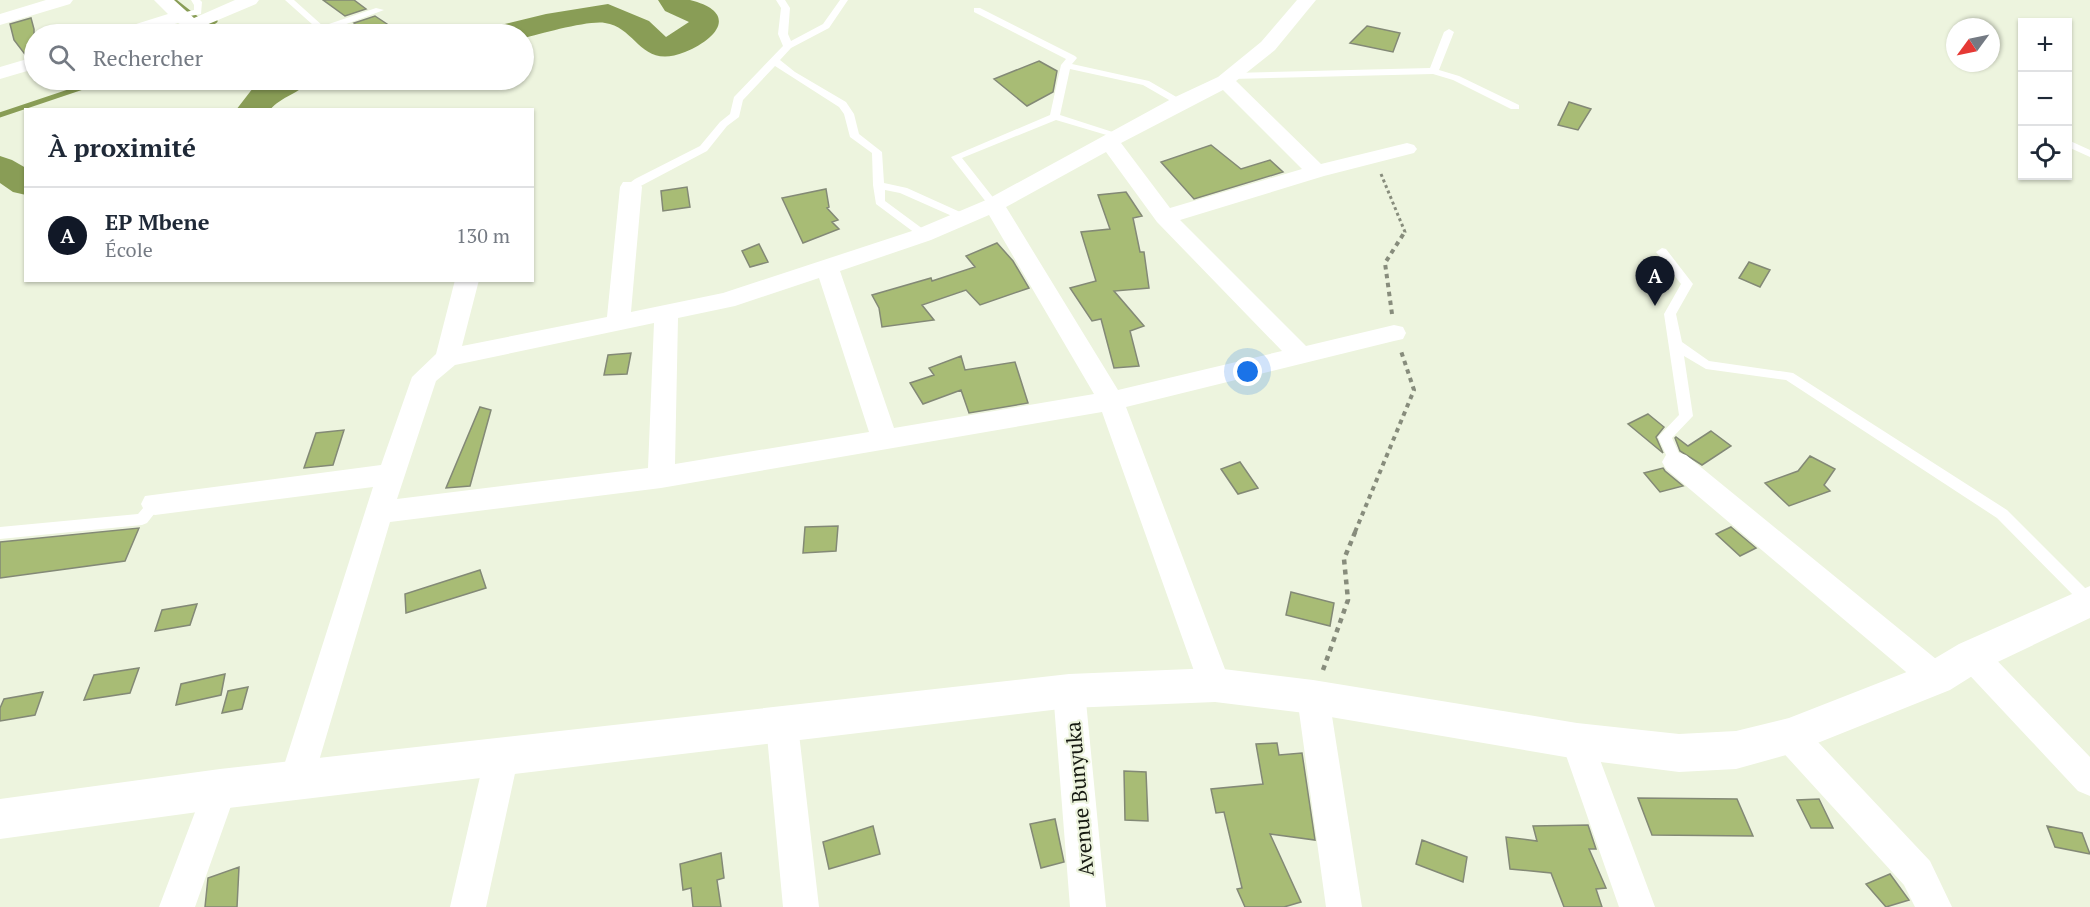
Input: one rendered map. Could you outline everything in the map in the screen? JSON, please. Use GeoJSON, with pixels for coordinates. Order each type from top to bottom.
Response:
{"type":"FeatureCollection","features":[{"type":"Feature","properties":{"kind":"highway"},"geometry":{"type":"LineString","coordinates":[[0,819],[220,789],[1069,690],[1215,685],[1313,697],[1577,741],[1679,753],[1736,750],[1790,736],[1936,678],[1972,656],[2089,601]]}},
{"type":"Feature","properties":{"kind":"street"},"geometry":{"type":"LineString","coordinates":[[0,20],[64,0]]}},
{"type":"Feature","properties":{"kind":"street"},"geometry":{"type":"LineString","coordinates":[[163,0],[189,14],[191,24]]}},
{"type":"Feature","properties":{"kind":"street"},"geometry":{"type":"LineString","coordinates":[[198,24],[250,0]]}},
{"type":"Feature","properties":{"kind":"street"},"geometry":{"type":"LineString","coordinates":[[296,781],[391,474],[425,377],[447,358],[727,300],[923,235],[965,218],[994,205],[1180,102],[1228,78],[1268,46],[1307,0]]}},
{"type":"Feature","properties":{"kind":"street"},"geometry":{"type":"LineString","coordinates":[[156,24],[189,14]]}},
{"type":"Feature","properties":{"kind":"street"},"geometry":{"type":"LineString","coordinates":[[0,73],[24,66]]}},
{"type":"Feature","properties":{"kind":"street"},"geometry":{"type":"LineString","coordinates":[[1228,78],[1317,171]]}},
{"type":"Feature","properties":{"kind":"street"},"geometry":{"type":"LineString","coordinates":[[1114,139],[1165,217],[1299,354]]}},
{"type":"Feature","properties":{"kind":"street"},"geometry":{"type":"LineString","coordinates":[[1165,217],[1317,171],[1407,149]]}},
{"type":"Feature","properties":{"kind":"street"},"geometry":{"type":"LineString","coordinates":[[618,324],[631,187]]}},
{"type":"Feature","properties":{"kind":"street"},"geometry":{"type":"LineString","coordinates":[[994,205],[1112,401],[1215,685]]}},
{"type":"Feature","properties":{"kind":"street"},"geometry":{"type":"LineString","coordinates":[[827,267],[885,439]]}},
{"type":"Feature","properties":{"kind":"street"},"geometry":{"type":"LineString","coordinates":[[447,358],[466,282]]}},
{"type":"Feature","properties":{"kind":"street"},"geometry":{"type":"LineString","coordinates":[[661,477],[666,314]]}},
{"type":"Feature","properties":{"kind":"street"},"geometry":{"type":"LineString","coordinates":[[379,512],[661,477],[1112,401],[1299,354],[1395,333]]}},
{"type":"Feature","properties":{"kind":"street"},"geometry":{"type":"LineString","coordinates":[[1676,462],[1936,678]]}},
{"type":"Feature","properties":{"kind":"street"},"geometry":{"type":"LineString","coordinates":[[155,504],[391,474]]}},
{"type":"Feature","properties":{"kind":"street"},"geometry":{"type":"LineString","coordinates":[[1972,656],[2090,780]]}},
{"type":"Feature","properties":{"kind":"street","name":"Avenue Bunyuka"},"geometry":{"type":"LineString","coordinates":[[1069,690],[1088,907]]}},
{"type":"Feature","properties":{"kind":"street"},"geometry":{"type":"LineString","coordinates":[[1313,697],[1344,907]]}},
{"type":"Feature","properties":{"kind":"street"},"geometry":{"type":"LineString","coordinates":[[782,725],[801,907]]}},
{"type":"Feature","properties":{"kind":"street"},"geometry":{"type":"LineString","coordinates":[[1790,736],[1917,873],[1934,907]]}},
{"type":"Feature","properties":{"kind":"street"},"geometry":{"type":"LineString","coordinates":[[1577,741],[1637,907]]}},
{"type":"Feature","properties":{"kind":"street"},"geometry":{"type":"LineString","coordinates":[[468,907],[502,755]]}},
{"type":"Feature","properties":{"kind":"street"},"geometry":{"type":"LineString","coordinates":[[177,907],[220,789]]}},
{"type":"Feature","properties":{"kind":"lane"},"geometry":{"type":"LineString","coordinates":[[189,14],[199,4],[195,0]]}},
{"type":"Feature","properties":{"kind":"lane"},"geometry":{"type":"LineString","coordinates":[[289,0],[315,24]]}},
{"type":"Feature","properties":{"kind":"lane"},"geometry":{"type":"LineString","coordinates":[[780,0],[786,8],[783,34],[788,46]]}},
{"type":"Feature","properties":{"kind":"lane"},"geometry":{"type":"LineString","coordinates":[[631,187],[646,176],[701,151],[722,123],[735,115],[738,99],[788,46],[826,26],[843,0]]}},
{"type":"Feature","properties":{"kind":"lane"},"geometry":{"type":"LineString","coordinates":[[339,24],[379,10]]}},
{"type":"Feature","properties":{"kind":"lane"},"geometry":{"type":"LineString","coordinates":[[977,10],[1072,58],[1066,65],[1055,117]]}},
{"type":"Feature","properties":{"kind":"lane"},"geometry":{"type":"LineString","coordinates":[[1434,71],[1449,32]]}},
{"type":"Feature","properties":{"kind":"lane"},"geometry":{"type":"LineString","coordinates":[[775,60],[782,69],[816,86],[848,111],[854,135],[878,152],[880,202],[923,235]]}},
{"type":"Feature","properties":{"kind":"lane"},"geometry":{"type":"LineString","coordinates":[[1066,65],[1146,83],[1180,102]]}},
{"type":"Feature","properties":{"kind":"lane"},"geometry":{"type":"LineString","coordinates":[[1228,78],[1434,71],[1456,78],[1515,107]]}},
{"type":"Feature","properties":{"kind":"lane"},"geometry":{"type":"LineString","coordinates":[[994,205],[956,157],[1055,117],[1114,139]]}},
{"type":"Feature","properties":{"kind":"lane"},"geometry":{"type":"LineString","coordinates":[[2072,145],[2090,154]]}},
{"type":"Feature","properties":{"kind":"lane"},"geometry":{"type":"LineString","coordinates":[[878,185],[903,190],[965,218]]}},
{"type":"Feature","properties":{"kind":"lane"},"geometry":{"type":"LineString","coordinates":[[1662,252],[1687,284],[1670,314],[1686,416],[1665,437],[1676,462]]}},
{"type":"Feature","properties":{"kind":"lane"},"geometry":{"type":"LineString","coordinates":[[1676,344],[1706,365],[1789,376],[2002,514],[2089,601]]}},
{"type":"Feature","properties":{"kind":"lane"},"geometry":{"type":"LineString","coordinates":[[0,533],[142,519],[155,504]]}},
{"type":"Feature","properties":{"kind":"path"},"geometry":{"type":"LineString","coordinates":[[1313,697],[1348,600],[1344,559],[1414,390],[1395,333],[1385,263],[1405,232],[1374,157]]}},
{"type":"Feature","properties":{"kind":"building"},"geometry":{"type":"Polygon","coordinates":[[[323,0],[354,0],[366,9],[345,16],[323,0]]]}},
{"type":"Feature","properties":{"kind":"building"},"geometry":{"type":"Polygon","coordinates":[[[375,16],[387,24],[355,24],[375,16]]]}},
{"type":"Feature","properties":{"kind":"building"},"geometry":{"type":"Polygon","coordinates":[[[31,18],[33,24],[24,24],[24,53],[14,40],[10,24],[31,18]]]}},
{"type":"Feature","properties":{"kind":"building"},"geometry":{"type":"Polygon","coordinates":[[[1367,26],[1400,33],[1393,52],[1350,43],[1367,26]]]}},
{"type":"Feature","properties":{"kind":"building"},"geometry":{"type":"Polygon","coordinates":[[[1039,61],[1057,71],[1053,92],[1027,106],[994,79],[1039,61]]]}},
{"type":"Feature","properties":{"kind":"building"},"geometry":{"type":"Polygon","coordinates":[[[1569,102],[1591,109],[1578,130],[1558,125],[1569,102]]]}},
{"type":"Feature","properties":{"kind":"building"},"geometry":{"type":"Polygon","coordinates":[[[1211,145],[1241,169],[1270,160],[1283,172],[1194,199],[1161,162],[1211,145]]]}},
{"type":"Feature","properties":{"kind":"building"},"geometry":{"type":"Polygon","coordinates":[[[687,187],[690,207],[663,211],[661,191],[687,187]]]}},
{"type":"Feature","properties":{"kind":"building"},"geometry":{"type":"Polygon","coordinates":[[[826,189],[829,207],[827,208],[838,220],[832,222],[839,229],[803,243],[782,198],[826,189]]]}},
{"type":"Feature","properties":{"kind":"building"},"geometry":{"type":"Polygon","coordinates":[[[1126,192],[1142,216],[1133,218],[1140,252],[1144,252],[1149,288],[1114,291],[1144,326],[1130,331],[1139,366],[1114,368],[1101,319],[1092,321],[1070,288],[1096,281],[1081,232],[1110,229],[1098,195],[1126,192]]]}},
{"type":"Feature","properties":{"kind":"building"},"geometry":{"type":"Polygon","coordinates":[[[997,243],[1013,261],[1029,288],[980,305],[966,290],[922,305],[934,320],[882,327],[879,308],[872,295],[931,278],[932,281],[975,267],[966,256],[997,243]]]}},
{"type":"Feature","properties":{"kind":"building"},"geometry":{"type":"Polygon","coordinates":[[[759,244],[768,262],[750,267],[742,251],[759,244]]]}},
{"type":"Feature","properties":{"kind":"building"},"geometry":{"type":"Polygon","coordinates":[[[1749,262],[1770,270],[1760,287],[1739,278],[1749,262]]]}},
{"type":"Feature","properties":{"kind":"building"},"geometry":{"type":"Polygon","coordinates":[[[631,353],[627,374],[604,375],[608,355],[631,353]]]}},
{"type":"Feature","properties":{"kind":"building"},"geometry":{"type":"Polygon","coordinates":[[[961,356],[965,370],[1015,362],[1028,403],[969,413],[961,390],[923,404],[910,383],[934,375],[929,368],[961,356]]]}},
{"type":"Feature","properties":{"kind":"building"},"geometry":{"type":"Polygon","coordinates":[[[480,407],[491,410],[470,486],[446,488],[480,407]]]}},
{"type":"Feature","properties":{"kind":"building"},"geometry":{"type":"Polygon","coordinates":[[[1648,414],[1664,427],[1656,437],[1663,453],[1628,424],[1648,414]]]}},
{"type":"Feature","properties":{"kind":"building"},"geometry":{"type":"Polygon","coordinates":[[[344,430],[333,465],[304,468],[316,433],[344,430]]]}},
{"type":"Feature","properties":{"kind":"building"},"geometry":{"type":"Polygon","coordinates":[[[1711,431],[1731,446],[1702,465],[1680,451],[1676,437],[1688,446],[1711,431]]]}},
{"type":"Feature","properties":{"kind":"building"},"geometry":{"type":"Polygon","coordinates":[[[1810,456],[1835,469],[1824,485],[1830,491],[1789,506],[1765,483],[1798,471],[1810,456]]]}},
{"type":"Feature","properties":{"kind":"building"},"geometry":{"type":"Polygon","coordinates":[[[1240,462],[1258,488],[1238,494],[1221,469],[1240,462]]]}},
{"type":"Feature","properties":{"kind":"building"},"geometry":{"type":"Polygon","coordinates":[[[1663,468],[1683,486],[1660,492],[1644,473],[1663,468]]]}},
{"type":"Feature","properties":{"kind":"building"},"geometry":{"type":"Polygon","coordinates":[[[838,526],[836,551],[803,553],[805,527],[838,526]]]}},
{"type":"Feature","properties":{"kind":"building"},"geometry":{"type":"Polygon","coordinates":[[[1731,527],[1756,548],[1740,556],[1716,534],[1731,527]]]}},
{"type":"Feature","properties":{"kind":"building"},"geometry":{"type":"Polygon","coordinates":[[[139,528],[125,561],[0,578],[0,542],[139,528]]]}},
{"type":"Feature","properties":{"kind":"building"},"geometry":{"type":"Polygon","coordinates":[[[480,570],[486,588],[406,613],[405,594],[480,570]]]}},
{"type":"Feature","properties":{"kind":"building"},"geometry":{"type":"Polygon","coordinates":[[[1291,592],[1334,603],[1330,626],[1286,615],[1291,592]]]}},
{"type":"Feature","properties":{"kind":"building"},"geometry":{"type":"Polygon","coordinates":[[[197,604],[190,625],[155,631],[162,610],[197,604]]]}},
{"type":"Feature","properties":{"kind":"building"},"geometry":{"type":"Polygon","coordinates":[[[139,668],[130,693],[84,700],[94,675],[139,668]]]}},
{"type":"Feature","properties":{"kind":"building"},"geometry":{"type":"Polygon","coordinates":[[[225,674],[221,695],[176,705],[181,684],[225,674]]]}},
{"type":"Feature","properties":{"kind":"building"},"geometry":{"type":"Polygon","coordinates":[[[248,687],[242,709],[222,713],[228,691],[248,687]]]}},
{"type":"Feature","properties":{"kind":"building"},"geometry":{"type":"Polygon","coordinates":[[[43,692],[35,715],[0,721],[0,708],[4,699],[43,692]]]}},
{"type":"Feature","properties":{"kind":"building"},"geometry":{"type":"Polygon","coordinates":[[[1277,743],[1279,755],[1302,753],[1315,840],[1270,834],[1301,902],[1284,907],[1245,907],[1237,889],[1242,888],[1224,812],[1216,813],[1211,789],[1263,784],[1256,744],[1277,743]]]}},
{"type":"Feature","properties":{"kind":"building"},"geometry":{"type":"Polygon","coordinates":[[[1124,771],[1146,772],[1148,821],[1125,820],[1124,771]]]}},
{"type":"Feature","properties":{"kind":"building"},"geometry":{"type":"Polygon","coordinates":[[[1638,798],[1737,799],[1753,836],[1652,835],[1638,798]]]}},
{"type":"Feature","properties":{"kind":"building"},"geometry":{"type":"Polygon","coordinates":[[[1819,799],[1833,828],[1811,828],[1797,800],[1819,799]]]}},
{"type":"Feature","properties":{"kind":"building"},"geometry":{"type":"Polygon","coordinates":[[[1055,819],[1064,862],[1041,868],[1030,824],[1055,819]]]}},
{"type":"Feature","properties":{"kind":"building"},"geometry":{"type":"Polygon","coordinates":[[[1588,825],[1596,849],[1589,849],[1606,888],[1596,889],[1602,907],[1564,907],[1551,873],[1510,869],[1506,837],[1537,841],[1533,826],[1588,825]]]}},
{"type":"Feature","properties":{"kind":"building"},"geometry":{"type":"Polygon","coordinates":[[[873,826],[880,854],[829,869],[823,842],[873,826]]]}},
{"type":"Feature","properties":{"kind":"building"},"geometry":{"type":"Polygon","coordinates":[[[2047,826],[2082,833],[2090,854],[2055,847],[2047,826]]]}},
{"type":"Feature","properties":{"kind":"building"},"geometry":{"type":"Polygon","coordinates":[[[1422,840],[1467,857],[1463,882],[1416,864],[1422,840]]]}},
{"type":"Feature","properties":{"kind":"building"},"geometry":{"type":"Polygon","coordinates":[[[721,853],[724,878],[717,880],[721,907],[693,907],[691,888],[683,890],[680,864],[721,853]]]}},
{"type":"Feature","properties":{"kind":"building"},"geometry":{"type":"Polygon","coordinates":[[[239,867],[237,907],[205,907],[208,878],[239,867]]]}},
{"type":"Feature","properties":{"kind":"building"},"geometry":{"type":"Polygon","coordinates":[[[1890,874],[1909,900],[1886,907],[1866,884],[1890,874]]]}},
{"type":"Feature","properties":{"kind":"waterway"},"geometry":{"type":"LineString","coordinates":[[173,0],[197,19]]}},
{"type":"Feature","properties":{"kind":"waterway"},"geometry":{"type":"LineString","coordinates":[[534,26],[608,13],[638,27],[654,44],[662,47],[675,45],[705,25],[705,18],[676,5],[673,0]]}},
{"type":"Feature","properties":{"kind":"waterway"},"geometry":{"type":"LineString","coordinates":[[210,24],[215,21]]}},
{"type":"Feature","properties":{"kind":"waterway"},"geometry":{"type":"LineString","coordinates":[[0,115],[74,90]]}},
{"type":"Feature","properties":{"kind":"waterway"},"geometry":{"type":"LineString","coordinates":[[254,108],[265,95],[275,90]]}},
{"type":"Feature","properties":{"kind":"waterway"},"geometry":{"type":"LineString","coordinates":[[0,167],[24,183]]}},
{"type":"Feature","properties":{"kind":"place","name":"EP Mbene"},"geometry":{"type":"Point","coordinates":[1655,306]}}]}
